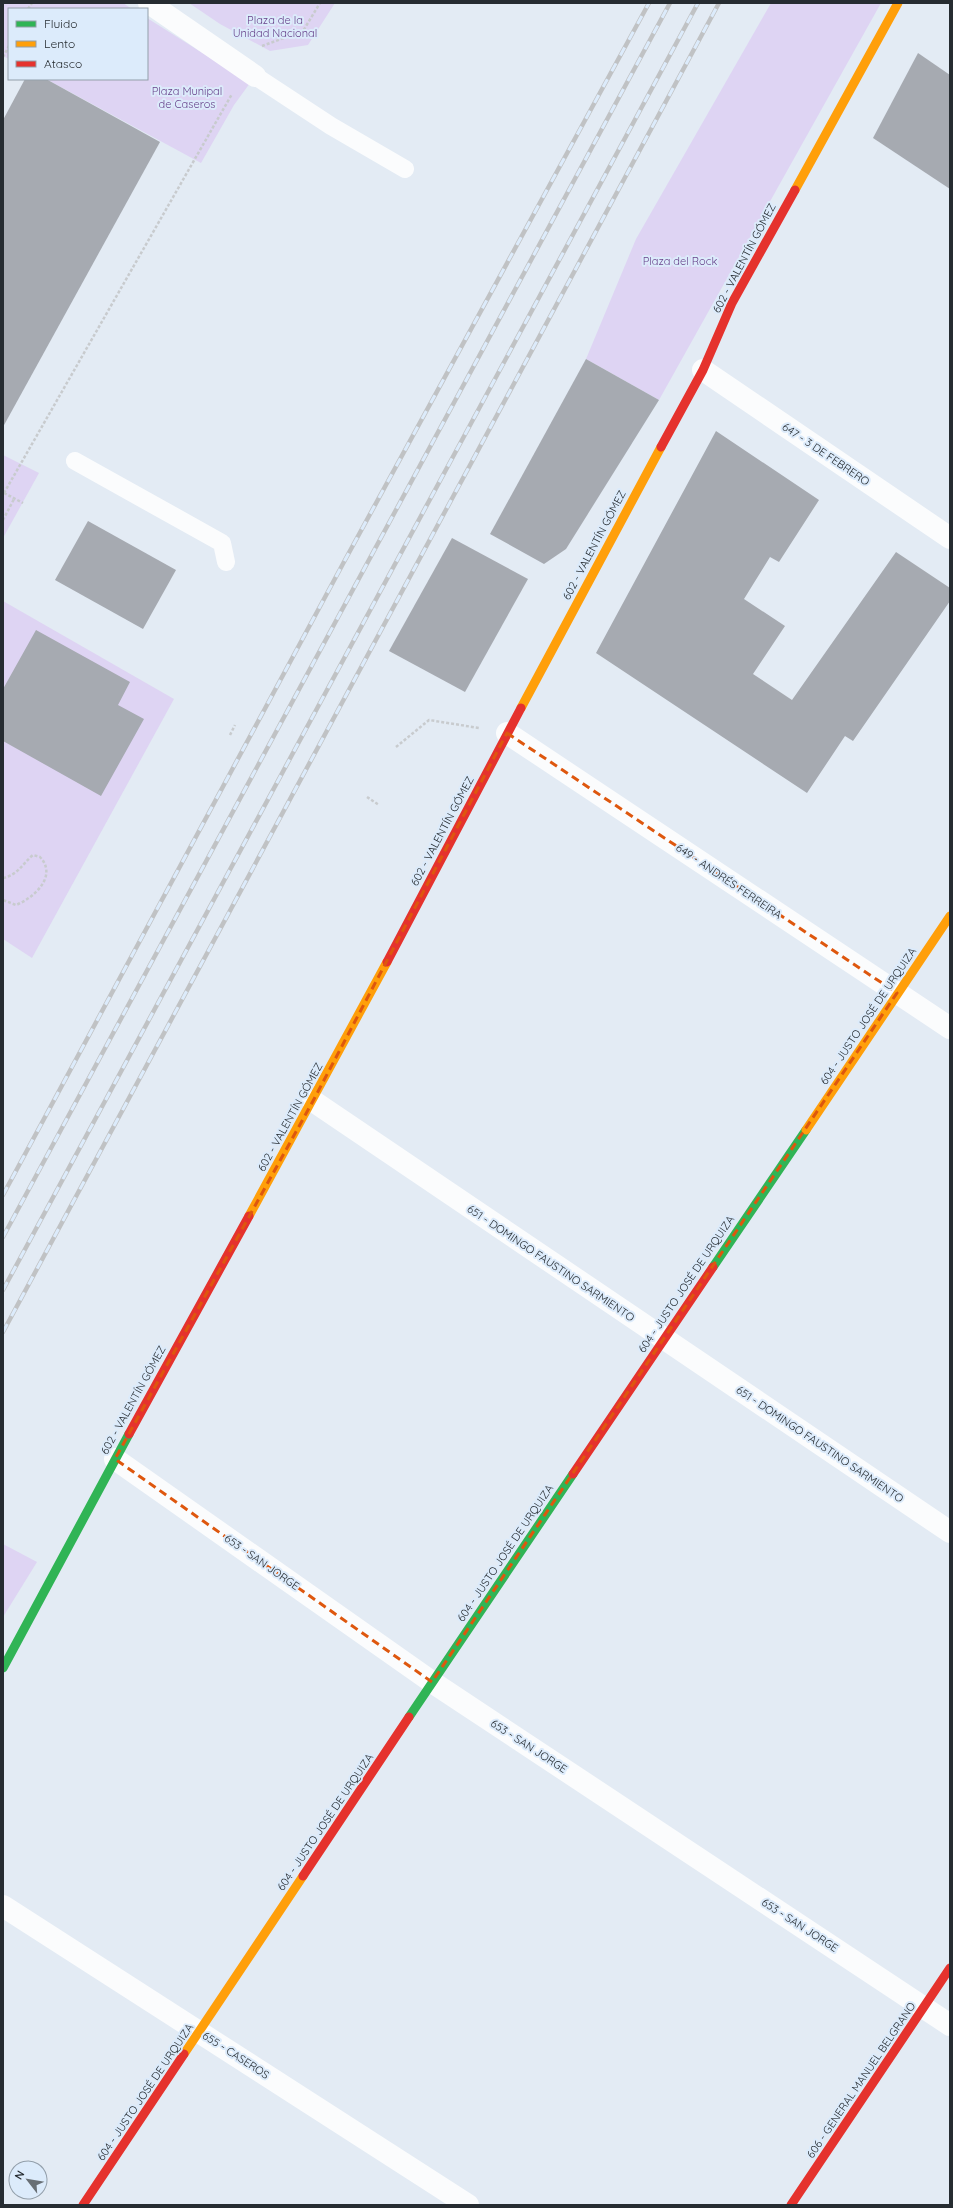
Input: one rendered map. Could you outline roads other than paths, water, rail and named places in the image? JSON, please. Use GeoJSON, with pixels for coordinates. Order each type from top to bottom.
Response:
{"type":"FeatureCollection","features":[{"type":"Feature","properties":{"kind":"street"},"geometry":{"type":"LineString","coordinates":[[149,3],[250,73]]}},
{"type":"Feature","properties":{"kind":"street","name":"602 - VALENTÍN GÓMEZ"},"geometry":{"type":"LineString","coordinates":[[3,1668],[115,1459],[312,1101],[507,733],[703,370],[732,303],[898,3]]}},
{"type":"Feature","properties":{"kind":"street","name":"647 - 3 DE FEBRERO"},"geometry":{"type":"LineString","coordinates":[[703,370],[950,538]]}},
{"type":"Feature","properties":{"kind":"street","name":"649 - ANDRÉS FERREIRA"},"geometry":{"type":"LineString","coordinates":[[507,733],[950,1028]]}},
{"type":"Feature","properties":{"kind":"street","name":"604 - JUSTO JOSÉ DE URQUIZA"},"geometry":{"type":"LineString","coordinates":[[83,2205],[200,2032],[432,1682],[950,916]]}},
{"type":"Feature","properties":{"kind":"street","name":"651 - DOMINGO FAUSTINO SARMIENTO"},"geometry":{"type":"LineString","coordinates":[[312,1101],[950,1532]]}},
{"type":"Feature","properties":{"kind":"street","name":"653 - SAN JORGE"},"geometry":{"type":"LineString","coordinates":[[115,1459],[432,1682],[950,2025]]}},
{"type":"Feature","properties":{"kind":"street"},"geometry":{"type":"LineString","coordinates":[[3,1650],[36,1607]]}},
{"type":"Feature","properties":{"kind":"street","name":"655 - CASEROS"},"geometry":{"type":"LineString","coordinates":[[3,1906],[468,2205]]}},
{"type":"Feature","properties":{"kind":"street","name":"606 - GENERAL MANUEL BELGRANO"},"geometry":{"type":"LineString","coordinates":[[791,2205],[950,1968]]}},
{"type":"Feature","properties":{"kind":"lane"},"geometry":{"type":"LineString","coordinates":[[250,73],[331,126],[405,169]]}},
{"type":"Feature","properties":{"kind":"lane"},"geometry":{"type":"LineString","coordinates":[[76,461],[222,543],[226,562]]}},
{"type":"Feature","properties":{"kind":"railway"},"geometry":{"type":"LineString","coordinates":[[3,1195],[345,560],[649,3]]}},
{"type":"Feature","properties":{"kind":"railway"},"geometry":{"type":"LineString","coordinates":[[3,1237],[670,3]]}},
{"type":"Feature","properties":{"kind":"railway"},"geometry":{"type":"LineString","coordinates":[[3,1290],[698,3]]}},
{"type":"Feature","properties":{"kind":"railway"},"geometry":{"type":"LineString","coordinates":[[3,1332],[719,3]]}},
{"type":"Feature","properties":{"kind":"park label","name":"Plaza de la Unidad Nacional"},"geometry":{"type":"Point","coordinates":[275,26]}},
{"type":"Feature","properties":{"kind":"park label","name":"Plaza Munipal de Caseros"},"geometry":{"type":"Point","coordinates":[187,97]}},
{"type":"Feature","properties":{"kind":"park label","name":"Plaza del Rock"},"geometry":{"type":"Point","coordinates":[680,261]}}]}
